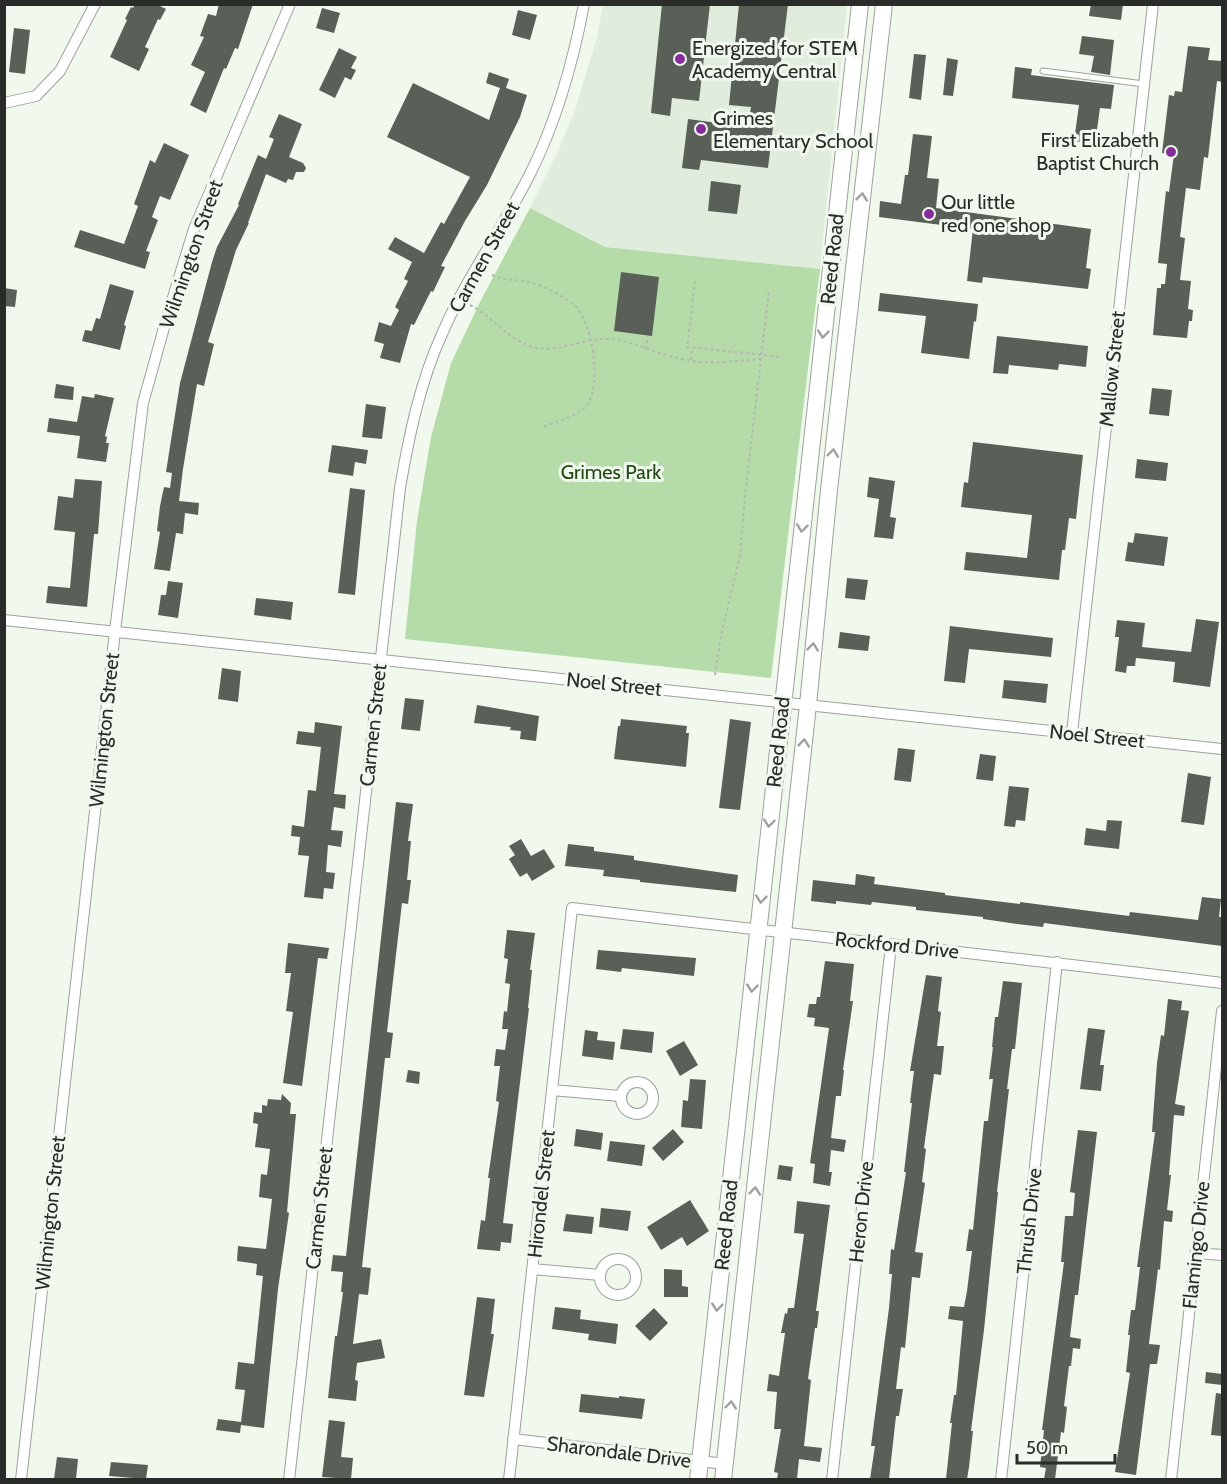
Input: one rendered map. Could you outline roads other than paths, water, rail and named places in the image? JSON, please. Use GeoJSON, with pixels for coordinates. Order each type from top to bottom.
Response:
{"type":"FeatureCollection","features":[{"type":"Feature","properties":{"kind":"street"},"geometry":{"type":"LineString","coordinates":[[4,103],[36,96],[60,71],[95,4]]}},
{"type":"Feature","properties":{"kind":"street","name":"Wilmington Street"},"geometry":{"type":"LineString","coordinates":[[21,1479],[115,631],[143,403],[194,229],[290,4]]}},
{"type":"Feature","properties":{"kind":"street","name":"Carmen Street"},"geometry":{"type":"LineString","coordinates":[[289,1479],[400,488],[408,440],[441,335],[530,174],[549,131],[576,48],[584,4]]}},
{"type":"Feature","properties":{"kind":"street","name":"Reed Road"},"geometry":{"type":"LineString","coordinates":[[699,1479],[782,702],[860,4]]}},
{"type":"Feature","properties":{"kind":"street","name":"Reed Road"},"geometry":{"type":"LineString","coordinates":[[724,1472],[808,705],[829,490],[884,4]]}},
{"type":"Feature","properties":{"kind":"street","name":"Mallow Street"},"geometry":{"type":"LineString","coordinates":[[1072,733],[1153,4]]}},
{"type":"Feature","properties":{"kind":"street"},"geometry":{"type":"LineString","coordinates":[[854,62],[877,64]]}},
{"type":"Feature","properties":{"kind":"street"},"geometry":{"type":"LineString","coordinates":[[834,237],[857,239]]}},
{"type":"Feature","properties":{"kind":"street"},"geometry":{"type":"LineString","coordinates":[[807,486],[829,490]]}},
{"type":"Feature","properties":{"kind":"street","name":"Noel Street"},"geometry":{"type":"LineString","coordinates":[[4,620],[1222,749]]}},
{"type":"Feature","properties":{"kind":"street","name":"Rockford Drive"},"geometry":{"type":"LineString","coordinates":[[572,908],[1057,962],[1222,983]]}},
{"type":"Feature","properties":{"kind":"street","name":"Hirondel Street"},"geometry":{"type":"LineString","coordinates":[[509,1479],[572,908]]}},
{"type":"Feature","properties":{"kind":"street","name":"Heron Drive"},"geometry":{"type":"LineString","coordinates":[[832,1479],[891,945]]}},
{"type":"Feature","properties":{"kind":"street","name":"Thrush Drive"},"geometry":{"type":"LineString","coordinates":[[1001,1479],[1057,962]]}},
{"type":"Feature","properties":{"kind":"street","name":"Flamingo Drive"},"geometry":{"type":"LineString","coordinates":[[1171,1479],[1222,1011]]}},
{"type":"Feature","properties":{"kind":"street"},"geometry":{"type":"LineString","coordinates":[[552,1090],[620,1096]]}},
{"type":"Feature","properties":{"kind":"street"},"geometry":{"type":"LineString","coordinates":[[727,1218],[751,1221]]}},
{"type":"Feature","properties":{"kind":"street"},"geometry":{"type":"LineString","coordinates":[[1196,1253],[1222,1255]]}},
{"type":"Feature","properties":{"kind":"street"},"geometry":{"type":"LineString","coordinates":[[532,1269],[600,1275]]}},
{"type":"Feature","properties":{"kind":"street","name":"Sharondale Drive"},"geometry":{"type":"LineString","coordinates":[[513,1439],[700,1461],[724,1472]]}},
{"type":"Feature","properties":{"kind":"lane"},"geometry":{"type":"LineString","coordinates":[[1043,72],[1144,84]]}},
{"type":"Feature","properties":{"kind":"place","name":"Energized for STEM Academy Central"},"geometry":{"type":"Point","coordinates":[680,59]}},
{"type":"Feature","properties":{"kind":"place","name":"Grimes Elementary School"},"geometry":{"type":"Point","coordinates":[701,129]}},
{"type":"Feature","properties":{"kind":"place","name":"First Elizabeth Baptist Church"},"geometry":{"type":"Point","coordinates":[1171,152]}},
{"type":"Feature","properties":{"kind":"place","name":"Our little red one shop"},"geometry":{"type":"Point","coordinates":[929,214]}},
{"type":"Feature","properties":{"kind":"park label","name":"Grimes Park"},"geometry":{"type":"Point","coordinates":[611,472]}}]}
